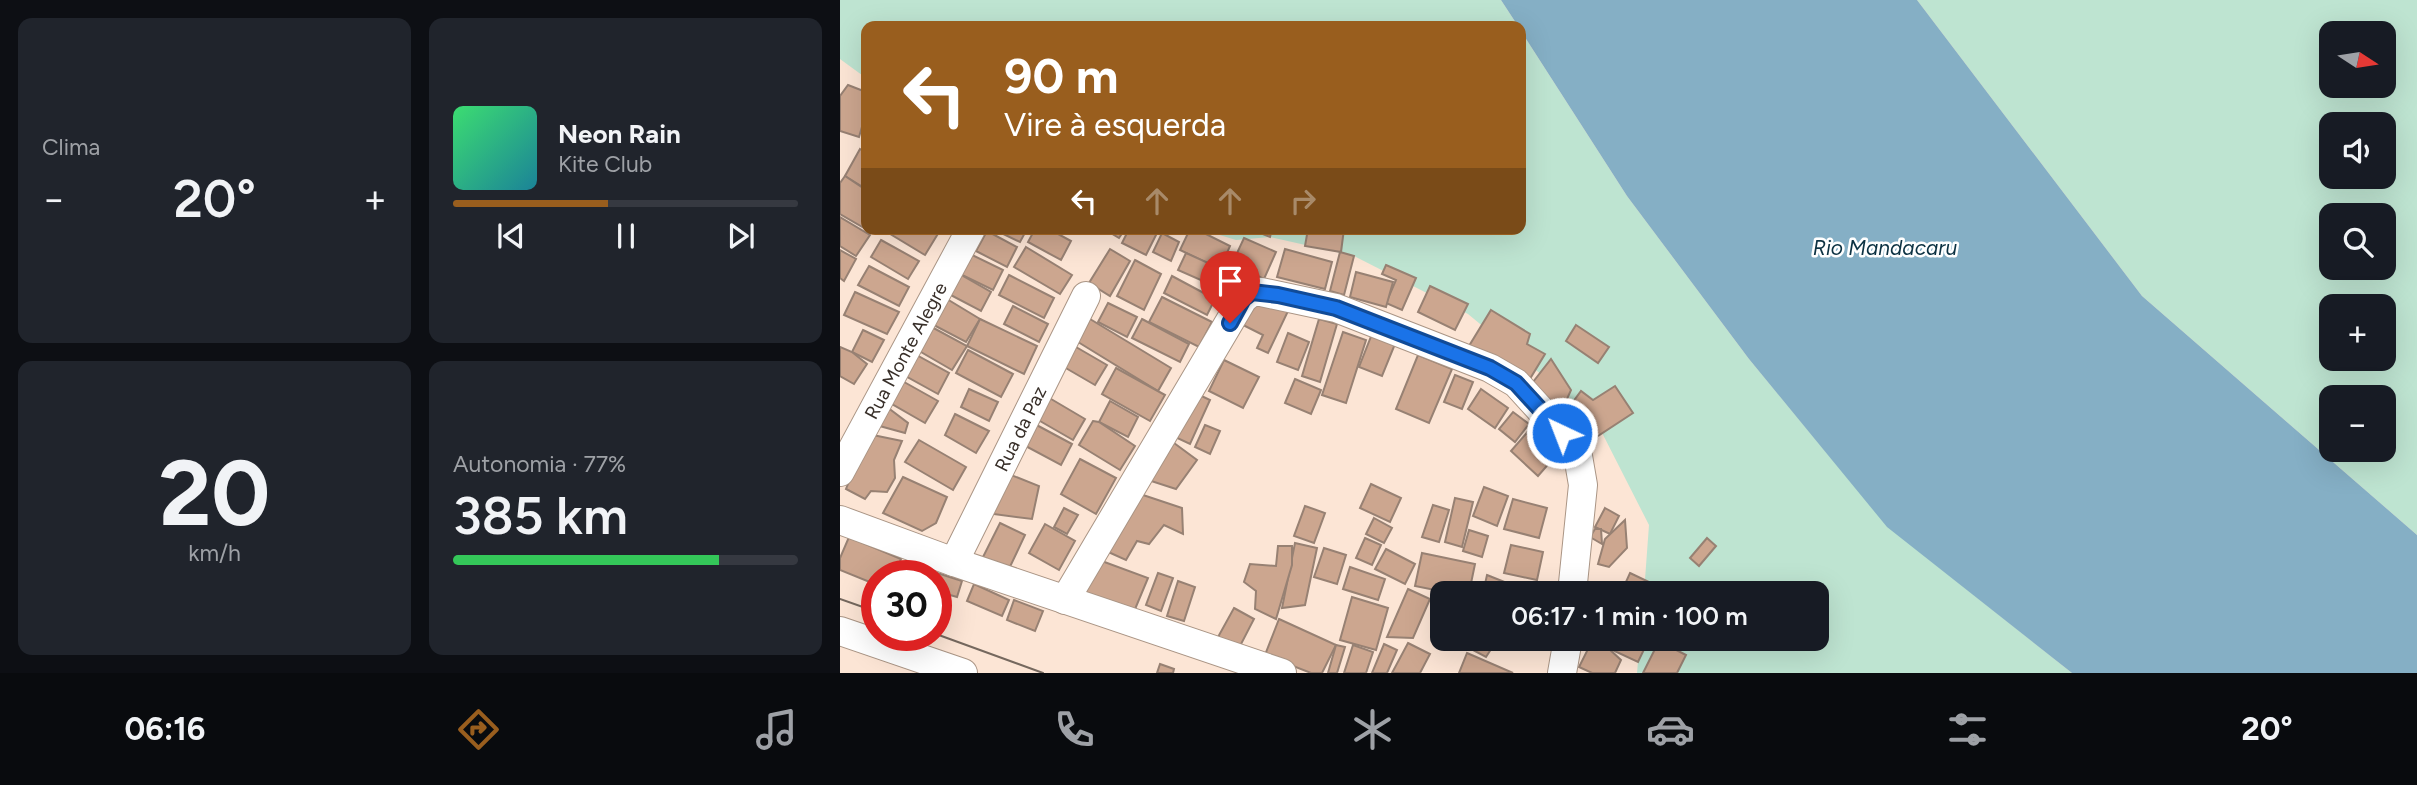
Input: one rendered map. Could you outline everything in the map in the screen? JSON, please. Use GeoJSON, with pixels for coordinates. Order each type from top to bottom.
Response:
{"type":"FeatureCollection","features":[{"type":"Feature","properties":{"kind":"street","name":"Rua Monte Alegre"},"geometry":{"type":"LineString","coordinates":[[840,472],[968,235]]}},
{"type":"Feature","properties":{"kind":"street"},"geometry":{"type":"LineString","coordinates":[[1065,600],[1243,299],[1252,292],[1336,308],[1490,368],[1516,383],[1577,450],[1583,485],[1573,581]]}},
{"type":"Feature","properties":{"kind":"street","name":"Rua da Paz"},"geometry":{"type":"LineString","coordinates":[[954,562],[1086,296]]}},
{"type":"Feature","properties":{"kind":"street"},"geometry":{"type":"LineString","coordinates":[[840,520],[954,562],[1282,673]]}},
{"type":"Feature","properties":{"kind":"street"},"geometry":{"type":"LineString","coordinates":[[840,631],[963,673]]}},
{"type":"Feature","properties":{"kind":"street"},"geometry":{"type":"LineString","coordinates":[[1562,673],[1566,651]]}},
{"type":"Feature","properties":{"kind":"green space"},"geometry":{"type":"Polygon","coordinates":[[[840,0],[1501,0],[1515,21],[861,21],[861,74],[840,59],[840,0]]]}},
{"type":"Feature","properties":{"kind":"green space"},"geometry":{"type":"Polygon","coordinates":[[[1917,0],[2417,0],[2417,535],[2333,462],[2396,462],[2396,385],[2319,385],[2319,450],[2142,296],[1917,0]]]}},
{"type":"Feature","properties":{"kind":"green space"},"geometry":{"type":"Polygon","coordinates":[[[1526,39],[1627,196],[1749,359],[1887,526],[2072,673],[1637,673],[1639,651],[1829,651],[1829,581],[1645,581],[1649,525],[1595,419],[1468,314],[1354,256],[1270,237],[1236,240],[1220,235],[1526,235],[1526,39]]]}},
{"type":"Feature","properties":{"kind":"water","name":"Rio Mandacaru"},"geometry":{"type":"Polygon","coordinates":[[[1501,0],[1917,0],[2142,296],[2319,450],[2319,462],[2333,462],[2417,535],[2417,673],[2072,673],[1887,527],[1749,359],[1627,196],[1526,39],[1526,21],[1515,21],[1501,0]]]}},
{"type":"Feature","properties":{"kind":"building"},"geometry":{"type":"Polygon","coordinates":[[[848,85],[861,90],[859,137],[840,131],[840,96],[848,85]]]}},
{"type":"Feature","properties":{"kind":"building"},"geometry":{"type":"Polygon","coordinates":[[[860,149],[861,186],[845,176],[860,149]]]}},
{"type":"Feature","properties":{"kind":"building"},"geometry":{"type":"Polygon","coordinates":[[[845,176],[861,187],[861,226],[840,214],[840,183],[845,176]]]}},
{"type":"Feature","properties":{"kind":"building"},"geometry":{"type":"Polygon","coordinates":[[[840,217],[861,230],[861,235],[870,235],[856,256],[840,246],[840,217]]]}},
{"type":"Feature","properties":{"kind":"building"},"geometry":{"type":"Polygon","coordinates":[[[892,235],[937,235],[925,255],[892,235]]]}},
{"type":"Feature","properties":{"kind":"building"},"geometry":{"type":"Polygon","coordinates":[[[985,235],[994,235],[1017,247],[1007,267],[976,251],[985,235]]]}},
{"type":"Feature","properties":{"kind":"building"},"geometry":{"type":"Polygon","coordinates":[[[1005,235],[1024,235],[1020,242],[1005,235]]]}},
{"type":"Feature","properties":{"kind":"building"},"geometry":{"type":"Polygon","coordinates":[[[1032,235],[1060,235],[1071,241],[1061,260],[1028,242],[1032,235]]]}},
{"type":"Feature","properties":{"kind":"building"},"geometry":{"type":"Polygon","coordinates":[[[1126,235],[1156,235],[1146,255],[1122,243],[1126,235]]]}},
{"type":"Feature","properties":{"kind":"building"},"geometry":{"type":"Polygon","coordinates":[[[1161,235],[1179,242],[1171,261],[1153,252],[1161,235]]]}},
{"type":"Feature","properties":{"kind":"building"},"geometry":{"type":"Polygon","coordinates":[[[1187,235],[1208,235],[1230,246],[1220,269],[1180,250],[1187,235]]]}},
{"type":"Feature","properties":{"kind":"building"},"geometry":{"type":"Polygon","coordinates":[[[1307,235],[1343,235],[1341,252],[1305,246],[1307,235]]]}},
{"type":"Feature","properties":{"kind":"building"},"geometry":{"type":"Polygon","coordinates":[[[1244,238],[1276,252],[1264,279],[1232,264],[1244,238]]]}},
{"type":"Feature","properties":{"kind":"building"},"geometry":{"type":"Polygon","coordinates":[[[881,240],[919,261],[908,279],[871,257],[881,240]]]}},
{"type":"Feature","properties":{"kind":"building"},"geometry":{"type":"Polygon","coordinates":[[[1026,247],[1072,275],[1060,294],[1014,267],[1026,247]]]}},
{"type":"Feature","properties":{"kind":"building"},"geometry":{"type":"Polygon","coordinates":[[[1110,249],[1130,261],[1110,296],[1089,283],[1110,249]]]}},
{"type":"Feature","properties":{"kind":"building"},"geometry":{"type":"Polygon","coordinates":[[[1285,249],[1332,262],[1325,289],[1277,277],[1285,249]]]}},
{"type":"Feature","properties":{"kind":"building"},"geometry":{"type":"Polygon","coordinates":[[[840,250],[856,259],[844,281],[840,278],[840,250]]]}},
{"type":"Feature","properties":{"kind":"building"},"geometry":{"type":"Polygon","coordinates":[[[966,252],[1003,270],[993,290],[956,272],[966,252]]]}},
{"type":"Feature","properties":{"kind":"building"},"geometry":{"type":"Polygon","coordinates":[[[1340,252],[1354,256],[1344,295],[1330,291],[1340,252]]]}},
{"type":"Feature","properties":{"kind":"building"},"geometry":{"type":"Polygon","coordinates":[[[1186,253],[1228,272],[1221,289],[1178,270],[1186,253]]]}},
{"type":"Feature","properties":{"kind":"building"},"geometry":{"type":"Polygon","coordinates":[[[1135,260],[1161,274],[1144,310],[1117,296],[1135,260]]]}},
{"type":"Feature","properties":{"kind":"building"},"geometry":{"type":"Polygon","coordinates":[[[1386,265],[1416,278],[1402,310],[1386,303],[1396,280],[1382,274],[1386,265]]]}},
{"type":"Feature","properties":{"kind":"building"},"geometry":{"type":"Polygon","coordinates":[[[869,266],[909,287],[899,306],[858,285],[869,266]]]}},
{"type":"Feature","properties":{"kind":"building"},"geometry":{"type":"Polygon","coordinates":[[[956,272],[991,292],[981,311],[945,292],[956,272]]]}},
{"type":"Feature","properties":{"kind":"building"},"geometry":{"type":"Polygon","coordinates":[[[1356,272],[1393,282],[1386,307],[1350,297],[1356,272]]]}},
{"type":"Feature","properties":{"kind":"building"},"geometry":{"type":"Polygon","coordinates":[[[1009,275],[1054,298],[1044,318],[999,295],[1009,275]]]}},
{"type":"Feature","properties":{"kind":"building"},"geometry":{"type":"Polygon","coordinates":[[[1172,276],[1215,299],[1207,315],[1164,293],[1172,276]]]}},
{"type":"Feature","properties":{"kind":"building"},"geometry":{"type":"Polygon","coordinates":[[[1430,286],[1468,304],[1455,330],[1418,312],[1430,286]]]}},
{"type":"Feature","properties":{"kind":"building"},"geometry":{"type":"Polygon","coordinates":[[[855,292],[899,312],[887,334],[844,315],[855,292]]]}},
{"type":"Feature","properties":{"kind":"building"},"geometry":{"type":"Polygon","coordinates":[[[942,296],[980,319],[966,342],[928,322],[942,296]]]}},
{"type":"Feature","properties":{"kind":"building"},"geometry":{"type":"Polygon","coordinates":[[[1162,297],[1212,322],[1199,347],[1149,322],[1162,297]]]}},
{"type":"Feature","properties":{"kind":"building"},"geometry":{"type":"Polygon","coordinates":[[[1253,301],[1289,309],[1268,353],[1257,348],[1263,335],[1243,325],[1253,301]]]}},
{"type":"Feature","properties":{"kind":"building"},"geometry":{"type":"Polygon","coordinates":[[[1108,303],[1137,317],[1127,337],[1098,322],[1108,303]]]}},
{"type":"Feature","properties":{"kind":"building"},"geometry":{"type":"Polygon","coordinates":[[[1013,306],[1048,324],[1039,342],[1004,324],[1013,306]]]}},
{"type":"Feature","properties":{"kind":"building"},"geometry":{"type":"Polygon","coordinates":[[[1491,310],[1530,334],[1527,344],[1545,354],[1528,382],[1469,346],[1491,310]]]}},
{"type":"Feature","properties":{"kind":"building"},"geometry":{"type":"Polygon","coordinates":[[[980,319],[1037,346],[1024,374],[967,346],[980,319]]]}},
{"type":"Feature","properties":{"kind":"building"},"geometry":{"type":"Polygon","coordinates":[[[1090,319],[1171,368],[1158,391],[1078,342],[1090,319]]]}},
{"type":"Feature","properties":{"kind":"building"},"geometry":{"type":"Polygon","coordinates":[[[1142,319],[1189,344],[1180,362],[1132,338],[1142,319]]]}},
{"type":"Feature","properties":{"kind":"building"},"geometry":{"type":"Polygon","coordinates":[[[1319,319],[1337,324],[1320,382],[1302,376],[1319,319]]]}},
{"type":"Feature","properties":{"kind":"building"},"geometry":{"type":"Polygon","coordinates":[[[928,325],[967,346],[952,370],[914,348],[928,325]]]}},
{"type":"Feature","properties":{"kind":"building"},"geometry":{"type":"Polygon","coordinates":[[[1576,325],[1609,347],[1598,363],[1566,341],[1576,325]]]}},
{"type":"Feature","properties":{"kind":"building"},"geometry":{"type":"Polygon","coordinates":[[[863,330],[884,340],[872,362],[852,352],[863,330]]]}},
{"type":"Feature","properties":{"kind":"building"},"geometry":{"type":"Polygon","coordinates":[[[1343,332],[1366,340],[1346,403],[1322,395],[1343,332]]]}},
{"type":"Feature","properties":{"kind":"building"},"geometry":{"type":"Polygon","coordinates":[[[1288,333],[1309,342],[1298,370],[1277,362],[1288,333]]]}},
{"type":"Feature","properties":{"kind":"building"},"geometry":{"type":"Polygon","coordinates":[[[1372,334],[1395,344],[1382,376],[1359,367],[1372,334]]]}},
{"type":"Feature","properties":{"kind":"building"},"geometry":{"type":"Polygon","coordinates":[[[840,347],[852,352],[867,364],[854,384],[840,376],[840,347]]]}},
{"type":"Feature","properties":{"kind":"building"},"geometry":{"type":"Polygon","coordinates":[[[1076,347],[1107,365],[1095,385],[1064,367],[1076,347]]]}},
{"type":"Feature","properties":{"kind":"building"},"geometry":{"type":"Polygon","coordinates":[[[968,350],[1013,374],[1001,397],[956,373],[968,350]]]}},
{"type":"Feature","properties":{"kind":"building"},"geometry":{"type":"Polygon","coordinates":[[[913,353],[949,373],[938,394],[902,374],[913,353]]]}},
{"type":"Feature","properties":{"kind":"building"},"geometry":{"type":"Polygon","coordinates":[[[1418,355],[1452,369],[1429,423],[1396,409],[1418,355]]]}},
{"type":"Feature","properties":{"kind":"building"},"geometry":{"type":"Polygon","coordinates":[[[1551,359],[1571,390],[1567,399],[1547,408],[1526,391],[1551,359]]]}},
{"type":"Feature","properties":{"kind":"building"},"geometry":{"type":"Polygon","coordinates":[[[1224,360],[1259,377],[1243,408],[1209,391],[1224,360]]]}},
{"type":"Feature","properties":{"kind":"building"},"geometry":{"type":"Polygon","coordinates":[[[1116,368],[1165,395],[1150,421],[1102,394],[1116,368]]]}},
{"type":"Feature","properties":{"kind":"building"},"geometry":{"type":"Polygon","coordinates":[[[1455,375],[1473,382],[1462,409],[1444,402],[1455,375]]]}},
{"type":"Feature","properties":{"kind":"building"},"geometry":{"type":"Polygon","coordinates":[[[897,378],[938,401],[925,423],[885,400],[897,378]]]}},
{"type":"Feature","properties":{"kind":"building"},"geometry":{"type":"Polygon","coordinates":[[[1295,379],[1321,390],[1311,414],[1285,403],[1295,379]]]}},
{"type":"Feature","properties":{"kind":"building"},"geometry":{"type":"Polygon","coordinates":[[[1615,386],[1633,413],[1578,449],[1569,434],[1574,421],[1567,410],[1581,391],[1593,400],[1615,386]]]}},
{"type":"Feature","properties":{"kind":"building"},"geometry":{"type":"Polygon","coordinates":[[[969,389],[998,402],[989,421],[961,407],[969,389]]]}},
{"type":"Feature","properties":{"kind":"building"},"geometry":{"type":"Polygon","coordinates":[[[1481,389],[1508,408],[1495,428],[1468,409],[1481,389]]]}},
{"type":"Feature","properties":{"kind":"building"},"geometry":{"type":"Polygon","coordinates":[[[1193,392],[1210,400],[1190,444],[1173,436],[1193,392]]]}},
{"type":"Feature","properties":{"kind":"building"},"geometry":{"type":"Polygon","coordinates":[[[1046,396],[1085,419],[1073,440],[1033,417],[1046,396]]]}},
{"type":"Feature","properties":{"kind":"building"},"geometry":{"type":"Polygon","coordinates":[[[1110,401],[1138,417],[1128,437],[1099,422],[1110,401]]]}},
{"type":"Feature","properties":{"kind":"building"},"geometry":{"type":"Polygon","coordinates":[[[883,404],[908,423],[905,433],[876,425],[883,404]]]}},
{"type":"Feature","properties":{"kind":"building"},"geometry":{"type":"Polygon","coordinates":[[[1513,412],[1529,424],[1515,442],[1499,429],[1513,412]]]}},
{"type":"Feature","properties":{"kind":"building"},"geometry":{"type":"Polygon","coordinates":[[[955,414],[989,431],[976,453],[945,435],[955,414]]]}},
{"type":"Feature","properties":{"kind":"building"},"geometry":{"type":"Polygon","coordinates":[[[1093,421],[1099,422],[1135,446],[1120,470],[1079,445],[1093,421]]]}},
{"type":"Feature","properties":{"kind":"building"},"geometry":{"type":"Polygon","coordinates":[[[1031,422],[1072,444],[1061,465],[1020,443],[1031,422]]]}},
{"type":"Feature","properties":{"kind":"building"},"geometry":{"type":"Polygon","coordinates":[[[1205,425],[1220,431],[1210,454],[1195,447],[1205,425]]]}},
{"type":"Feature","properties":{"kind":"building"},"geometry":{"type":"Polygon","coordinates":[[[1531,428],[1558,453],[1538,476],[1511,451],[1531,428]]]}},
{"type":"Feature","properties":{"kind":"building"},"geometry":{"type":"Polygon","coordinates":[[[868,434],[902,441],[894,460],[895,478],[887,492],[871,491],[865,499],[846,489],[868,434]]]}},
{"type":"Feature","properties":{"kind":"building"},"geometry":{"type":"Polygon","coordinates":[[[919,440],[966,467],[953,490],[905,462],[919,440]]]}},
{"type":"Feature","properties":{"kind":"building"},"geometry":{"type":"Polygon","coordinates":[[[1174,443],[1197,460],[1176,489],[1148,480],[1174,443]]]}},
{"type":"Feature","properties":{"kind":"building"},"geometry":{"type":"Polygon","coordinates":[[[1080,459],[1116,478],[1096,514],[1061,494],[1080,459]]]}},
{"type":"Feature","properties":{"kind":"building"},"geometry":{"type":"Polygon","coordinates":[[[1006,473],[1039,486],[1032,519],[986,513],[1006,473]]]}},
{"type":"Feature","properties":{"kind":"building"},"geometry":{"type":"Polygon","coordinates":[[[903,477],[947,497],[936,523],[922,531],[883,513],[903,477]]]}},
{"type":"Feature","properties":{"kind":"building"},"geometry":{"type":"Polygon","coordinates":[[[1371,484],[1401,498],[1390,522],[1360,508],[1371,484]]]}},
{"type":"Feature","properties":{"kind":"building"},"geometry":{"type":"Polygon","coordinates":[[[1484,487],[1508,496],[1497,526],[1473,516],[1484,487]]]}},
{"type":"Feature","properties":{"kind":"building"},"geometry":{"type":"Polygon","coordinates":[[[1140,494],[1182,508],[1183,534],[1164,525],[1149,544],[1137,541],[1126,560],[1106,551],[1140,494]]]}},
{"type":"Feature","properties":{"kind":"building"},"geometry":{"type":"Polygon","coordinates":[[[1455,498],[1473,502],[1462,547],[1445,542],[1455,498]]]}},
{"type":"Feature","properties":{"kind":"building"},"geometry":{"type":"Polygon","coordinates":[[[1513,499],[1547,508],[1539,538],[1504,529],[1513,499]]]}},
{"type":"Feature","properties":{"kind":"building"},"geometry":{"type":"Polygon","coordinates":[[[1433,505],[1449,510],[1439,542],[1422,537],[1433,505]]]}},
{"type":"Feature","properties":{"kind":"building"},"geometry":{"type":"Polygon","coordinates":[[[1305,506],[1325,513],[1314,543],[1294,536],[1305,506]]]}},
{"type":"Feature","properties":{"kind":"building"},"geometry":{"type":"Polygon","coordinates":[[[1064,508],[1078,515],[1067,534],[1054,527],[1064,508]]]}},
{"type":"Feature","properties":{"kind":"building"},"geometry":{"type":"Polygon","coordinates":[[[1605,508],[1619,516],[1610,534],[1595,527],[1605,508]]]}},
{"type":"Feature","properties":{"kind":"building"},"geometry":{"type":"Polygon","coordinates":[[[1374,518],[1392,528],[1384,543],[1366,534],[1374,518]]]}},
{"type":"Feature","properties":{"kind":"building"},"geometry":{"type":"Polygon","coordinates":[[[1625,520],[1627,548],[1609,567],[1598,564],[1605,539],[1625,520]]]}},
{"type":"Feature","properties":{"kind":"building"},"geometry":{"type":"Polygon","coordinates":[[[1000,523],[1025,535],[1008,571],[982,559],[1000,523]]]}},
{"type":"Feature","properties":{"kind":"building"},"geometry":{"type":"Polygon","coordinates":[[[1045,524],[1075,541],[1059,570],[1029,553],[1045,524]]]}},
{"type":"Feature","properties":{"kind":"building"},"geometry":{"type":"Polygon","coordinates":[[[1595,529],[1601,529],[1602,544],[1590,537],[1595,529]]]}},
{"type":"Feature","properties":{"kind":"building"},"geometry":{"type":"Polygon","coordinates":[[[1469,530],[1488,536],[1482,557],[1463,551],[1469,530]]]}},
{"type":"Feature","properties":{"kind":"building"},"geometry":{"type":"Polygon","coordinates":[[[849,537],[901,559],[861,560],[861,579],[840,570],[840,558],[849,537]]]}},
{"type":"Feature","properties":{"kind":"building"},"geometry":{"type":"Polygon","coordinates":[[[1365,538],[1381,545],[1372,565],[1356,558],[1365,538]]]}},
{"type":"Feature","properties":{"kind":"building"},"geometry":{"type":"Polygon","coordinates":[[[1707,538],[1716,546],[1699,566],[1690,558],[1707,538]]]}},
{"type":"Feature","properties":{"kind":"building"},"geometry":{"type":"Polygon","coordinates":[[[1295,543],[1317,548],[1305,605],[1282,608],[1295,543]]]}},
{"type":"Feature","properties":{"kind":"building"},"geometry":{"type":"Polygon","coordinates":[[[1511,545],[1543,552],[1537,580],[1504,573],[1511,545]]]}},
{"type":"Feature","properties":{"kind":"building"},"geometry":{"type":"Polygon","coordinates":[[[1278,546],[1292,546],[1292,565],[1276,619],[1255,609],[1256,591],[1244,582],[1250,564],[1276,566],[1278,546]]]}},
{"type":"Feature","properties":{"kind":"building"},"geometry":{"type":"Polygon","coordinates":[[[1324,548],[1346,555],[1337,584],[1314,577],[1324,548]]]}},
{"type":"Feature","properties":{"kind":"building"},"geometry":{"type":"Polygon","coordinates":[[[1386,549],[1415,564],[1405,584],[1375,569],[1386,549]]]}},
{"type":"Feature","properties":{"kind":"building"},"geometry":{"type":"Polygon","coordinates":[[[1422,553],[1475,564],[1471,581],[1430,581],[1430,589],[1415,586],[1422,553]]]}},
{"type":"Feature","properties":{"kind":"building"},"geometry":{"type":"Polygon","coordinates":[[[1099,560],[1148,578],[1133,614],[1079,598],[1099,560]]]}},
{"type":"Feature","properties":{"kind":"building"},"geometry":{"type":"Polygon","coordinates":[[[1350,567],[1385,579],[1378,600],[1343,589],[1350,567]]]}},
{"type":"Feature","properties":{"kind":"building"},"geometry":{"type":"Polygon","coordinates":[[[1158,573],[1173,578],[1161,611],[1146,605],[1158,573]]]}},
{"type":"Feature","properties":{"kind":"building"},"geometry":{"type":"Polygon","coordinates":[[[1630,573],[1647,581],[1626,581],[1630,573]]]}},
{"type":"Feature","properties":{"kind":"building"},"geometry":{"type":"Polygon","coordinates":[[[1487,575],[1502,581],[1486,581],[1487,575]]]}},
{"type":"Feature","properties":{"kind":"building"},"geometry":{"type":"Polygon","coordinates":[[[952,578],[962,581],[957,597],[952,596],[952,578]]]}},
{"type":"Feature","properties":{"kind":"building"},"geometry":{"type":"Polygon","coordinates":[[[1178,581],[1195,587],[1184,621],[1167,616],[1178,581]]]}},
{"type":"Feature","properties":{"kind":"building"},"geometry":{"type":"Polygon","coordinates":[[[974,584],[1009,600],[1002,616],[967,601],[974,584]]]}},
{"type":"Feature","properties":{"kind":"building"},"geometry":{"type":"Polygon","coordinates":[[[1408,589],[1430,599],[1413,638],[1387,637],[1408,589]]]}},
{"type":"Feature","properties":{"kind":"building"},"geometry":{"type":"Polygon","coordinates":[[[1352,597],[1388,608],[1376,650],[1340,640],[1352,597]]]}},
{"type":"Feature","properties":{"kind":"building"},"geometry":{"type":"Polygon","coordinates":[[[1014,600],[1043,611],[1035,631],[1007,620],[1014,600]]]}},
{"type":"Feature","properties":{"kind":"building"},"geometry":{"type":"Polygon","coordinates":[[[1234,608],[1254,619],[1239,648],[1218,637],[1234,608]]]}},
{"type":"Feature","properties":{"kind":"building"},"geometry":{"type":"Polygon","coordinates":[[[1279,619],[1336,645],[1322,673],[1311,673],[1265,655],[1279,619]]]}},
{"type":"Feature","properties":{"kind":"building"},"geometry":{"type":"Polygon","coordinates":[[[1408,643],[1430,654],[1420,673],[1392,673],[1408,643]]]}},
{"type":"Feature","properties":{"kind":"building"},"geometry":{"type":"Polygon","coordinates":[[[1384,644],[1397,650],[1387,673],[1372,673],[1384,644]]]}},
{"type":"Feature","properties":{"kind":"building"},"geometry":{"type":"Polygon","coordinates":[[[1336,645],[1345,647],[1337,673],[1328,673],[1336,645]]]}},
{"type":"Feature","properties":{"kind":"building"},"geometry":{"type":"Polygon","coordinates":[[[1353,645],[1373,652],[1366,673],[1344,673],[1353,645]]]}},
{"type":"Feature","properties":{"kind":"building"},"geometry":{"type":"Polygon","coordinates":[[[1475,651],[1490,651],[1486,657],[1475,651]]]}},
{"type":"Feature","properties":{"kind":"building"},"geometry":{"type":"Polygon","coordinates":[[[1587,651],[1611,651],[1621,660],[1615,673],[1592,673],[1579,667],[1587,651]]]}},
{"type":"Feature","properties":{"kind":"building"},"geometry":{"type":"Polygon","coordinates":[[[1614,651],[1643,651],[1638,662],[1614,651]]]}},
{"type":"Feature","properties":{"kind":"building"},"geometry":{"type":"Polygon","coordinates":[[[1654,651],[1678,651],[1686,655],[1677,673],[1643,673],[1654,651]]]}},
{"type":"Feature","properties":{"kind":"building"},"geometry":{"type":"Polygon","coordinates":[[[1467,653],[1513,673],[1459,673],[1467,653]]]}},
{"type":"Feature","properties":{"kind":"building"},"geometry":{"type":"Polygon","coordinates":[[[1160,664],[1174,669],[1173,673],[1157,673],[1160,664]]]}},
{"type":"Feature","properties":{"kind":"tram line"},"geometry":{"type":"LineString","coordinates":[[840,599],[861,606]]}},
{"type":"Feature","properties":{"kind":"tram line"},"geometry":{"type":"LineString","coordinates":[[952,640],[1043,673]]}},
{"type":"Feature","properties":{"kind":"route"},"geometry":{"type":"LineString","coordinates":[[1230,323],[1243,299],[1252,292],[1301,299],[1336,308],[1490,368],[1516,383],[1562,433]]}}]}
